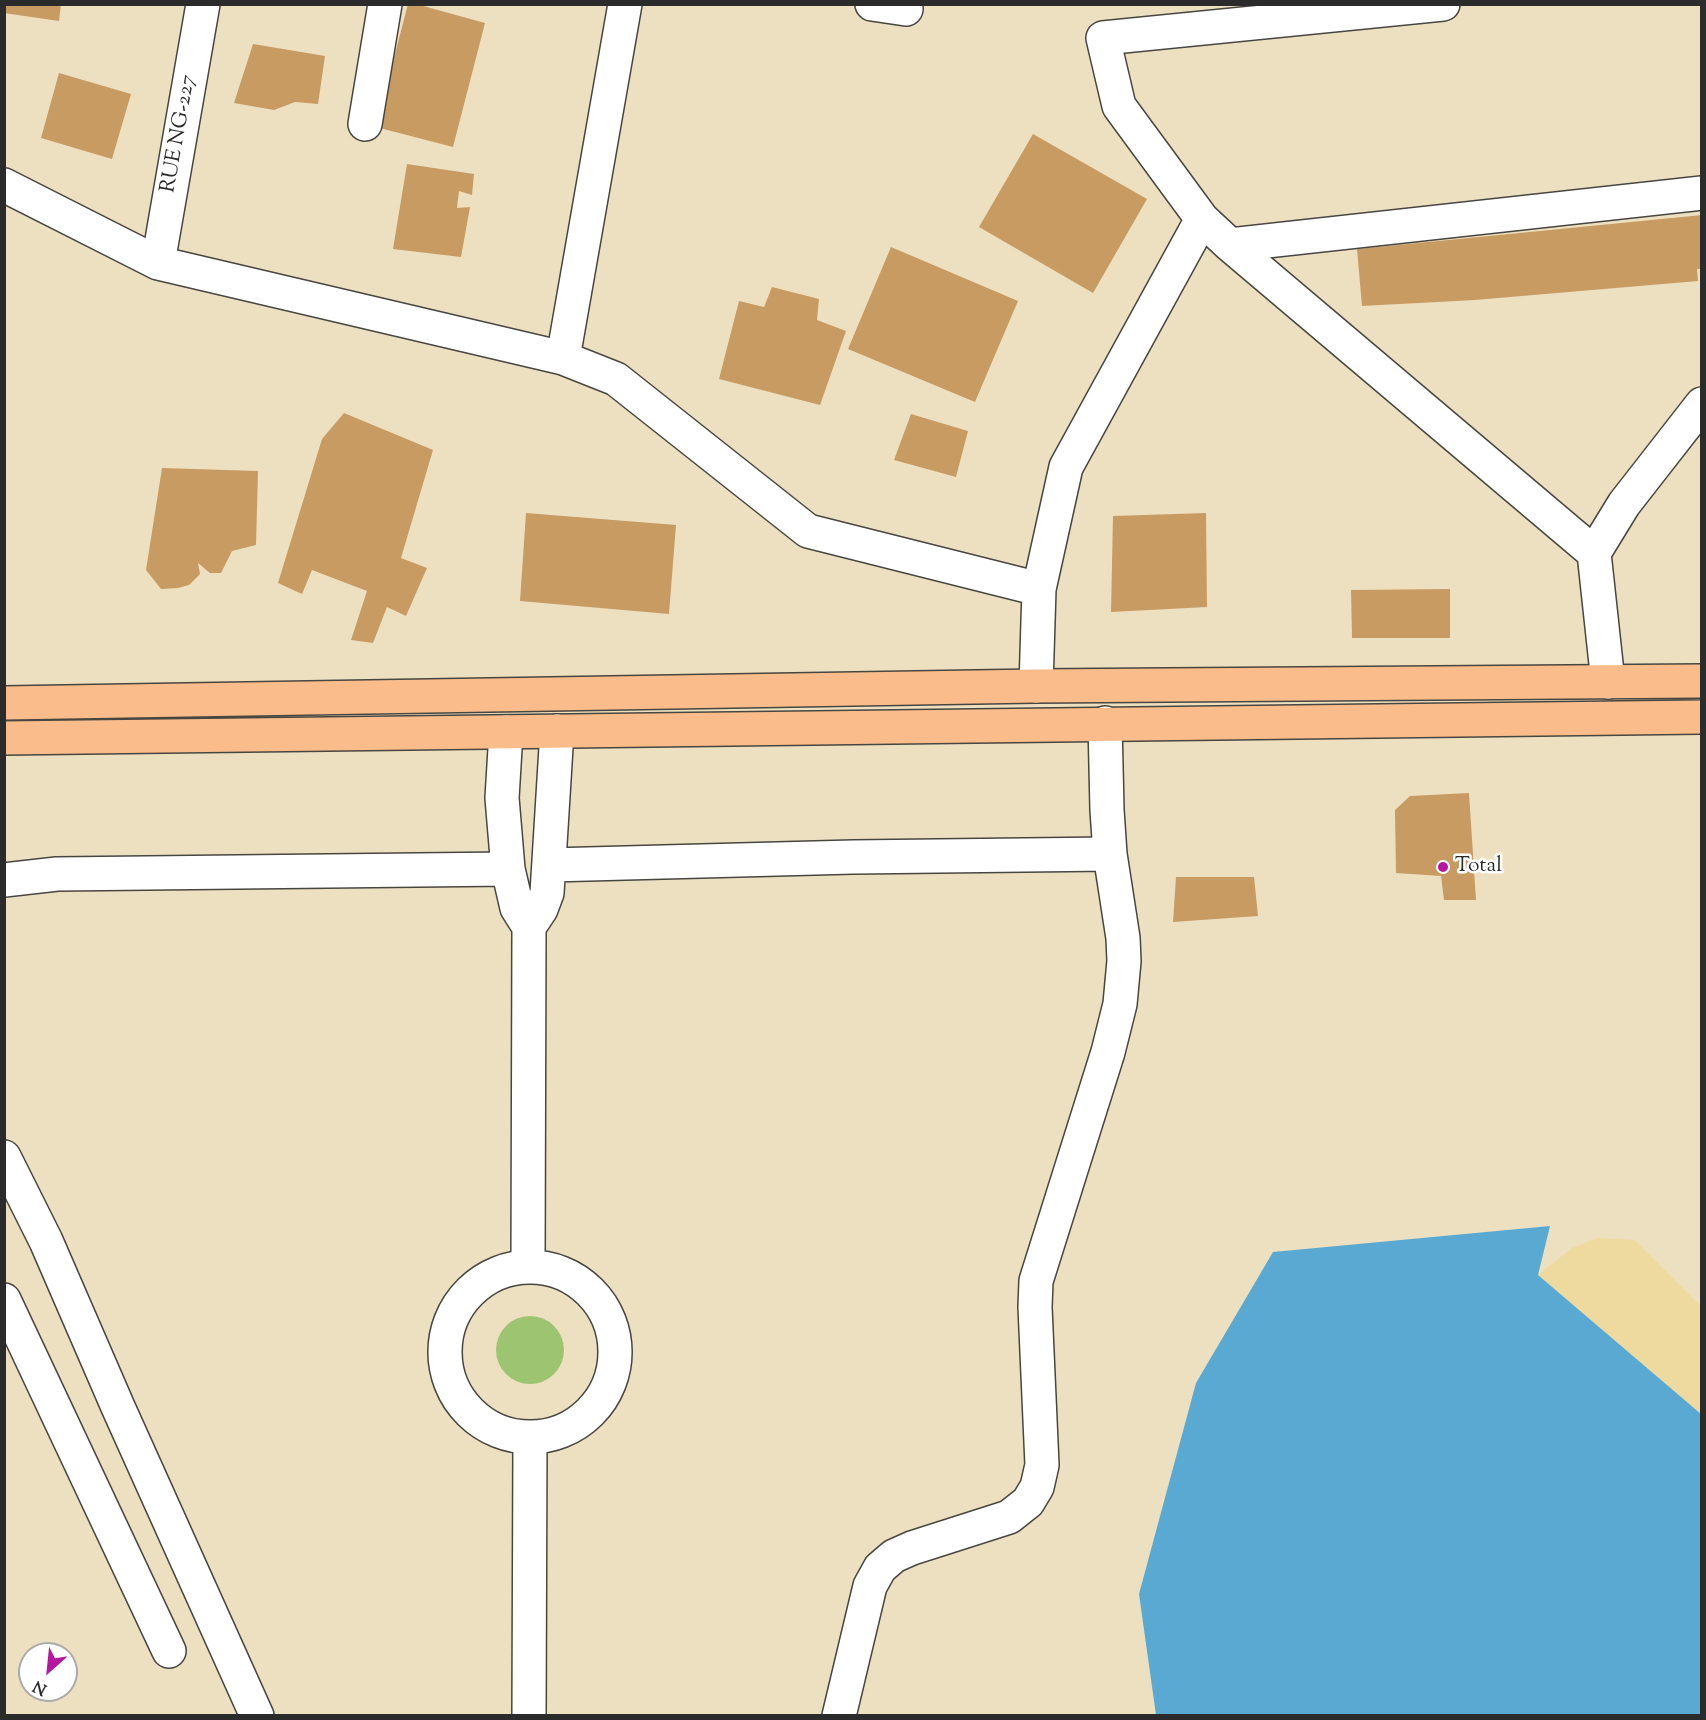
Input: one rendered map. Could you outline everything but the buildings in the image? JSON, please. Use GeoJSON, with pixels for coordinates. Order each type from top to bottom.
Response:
{"type":"FeatureCollection","features":[{"type":"Feature","properties":{"kind":"highway"},"geometry":{"type":"LineString","coordinates":[[4,703],[1036,686],[1701,681]]}},
{"type":"Feature","properties":{"kind":"highway"},"geometry":{"type":"LineString","coordinates":[[4,738],[1701,717]]}},
{"type":"Feature","properties":{"kind":"street","name":"RUE NG-227"},"geometry":{"type":"LineString","coordinates":[[158,263],[203,4]]}},
{"type":"Feature","properties":{"kind":"street"},"geometry":{"type":"LineString","coordinates":[[365,124],[385,4]]}},
{"type":"Feature","properties":{"kind":"street"},"geometry":{"type":"LineString","coordinates":[[563,358],[625,4]]}},
{"type":"Feature","properties":{"kind":"street"},"geometry":{"type":"LineString","coordinates":[[872,4],[906,9]]}},
{"type":"Feature","properties":{"kind":"street"},"geometry":{"type":"LineString","coordinates":[[1443,4],[1103,38],[1119,106],[1202,219],[1594,553]]}},
{"type":"Feature","properties":{"kind":"street"},"geometry":{"type":"LineString","coordinates":[[4,185],[158,263],[563,358],[616,379],[808,531],[1039,589]]}},
{"type":"Feature","properties":{"kind":"street"},"geometry":{"type":"LineString","coordinates":[[1230,245],[1701,193]]}},
{"type":"Feature","properties":{"kind":"street"},"geometry":{"type":"LineString","coordinates":[[1036,686],[1039,589],[1066,467],[1202,219]]}},
{"type":"Feature","properties":{"kind":"street"},"geometry":{"type":"LineString","coordinates":[[1608,682],[1594,553],[1624,504],[1701,404]]}},
{"type":"Feature","properties":{"kind":"street"},"geometry":{"type":"LineString","coordinates":[[839,1716],[870,1586],[880,1568],[894,1556],[912,1548],[1009,1517],[1028,1502],[1037,1487],[1042,1465],[1035,1307],[1036,1281],[1108,1052],[1120,1004],[1124,961],[1123,938],[1110,854],[1105,723]]}},
{"type":"Feature","properties":{"kind":"street"},"geometry":{"type":"LineString","coordinates":[[529,927],[541,909],[547,893],[557,731]]}},
{"type":"Feature","properties":{"kind":"street"},"geometry":{"type":"LineString","coordinates":[[506,732],[502,798],[508,869],[517,908],[529,927],[528,1265]]}},
{"type":"Feature","properties":{"kind":"street"},"geometry":{"type":"LineString","coordinates":[[550,865],[1110,854]]}},
{"type":"Feature","properties":{"kind":"street"},"geometry":{"type":"LineString","coordinates":[[4,880],[57,874],[508,869]]}},
{"type":"Feature","properties":{"kind":"street"},"geometry":{"type":"LineString","coordinates":[[4,1157],[46,1241],[257,1716]]}},
{"type":"Feature","properties":{"kind":"street"},"geometry":{"type":"LineString","coordinates":[[528,1265],[561,1270],[584,1283],[601,1302],[612,1326],[616,1353],[611,1379],[592,1410],[579,1422],[556,1434],[530,1439],[500,1434],[474,1419],[456,1395],[445,1367],[447,1336],[458,1307],[478,1284],[505,1269],[528,1265]]}},
{"type":"Feature","properties":{"kind":"street"},"geometry":{"type":"LineString","coordinates":[[4,1300],[169,1650]]}},
{"type":"Feature","properties":{"kind":"street"},"geometry":{"type":"LineString","coordinates":[[529,1716],[530,1439]]}},
{"type":"Feature","properties":{"kind":"green space"},"geometry":{"type":"Polygon","coordinates":[[[523,1316],[537,1316],[549,1321],[559,1331],[564,1350],[559,1369],[549,1379],[537,1384],[523,1384],[511,1379],[501,1369],[496,1357],[496,1343],[501,1331],[511,1321],[523,1316]]]}},
{"type":"Feature","properties":{"kind":"sand"},"geometry":{"type":"Polygon","coordinates":[[[1597,1238],[1635,1240],[1701,1306],[1701,1414],[1538,1275],[1572,1248],[1597,1238]]]}},
{"type":"Feature","properties":{"kind":"water"},"geometry":{"type":"Polygon","coordinates":[[[1550,1226],[1538,1275],[1701,1414],[1701,1715],[1156,1715],[1139,1594],[1196,1383],[1273,1252],[1550,1226]]]}},
{"type":"Feature","properties":{"kind":"place","name":"Total"},"geometry":{"type":"Point","coordinates":[1443,867]}}]}
